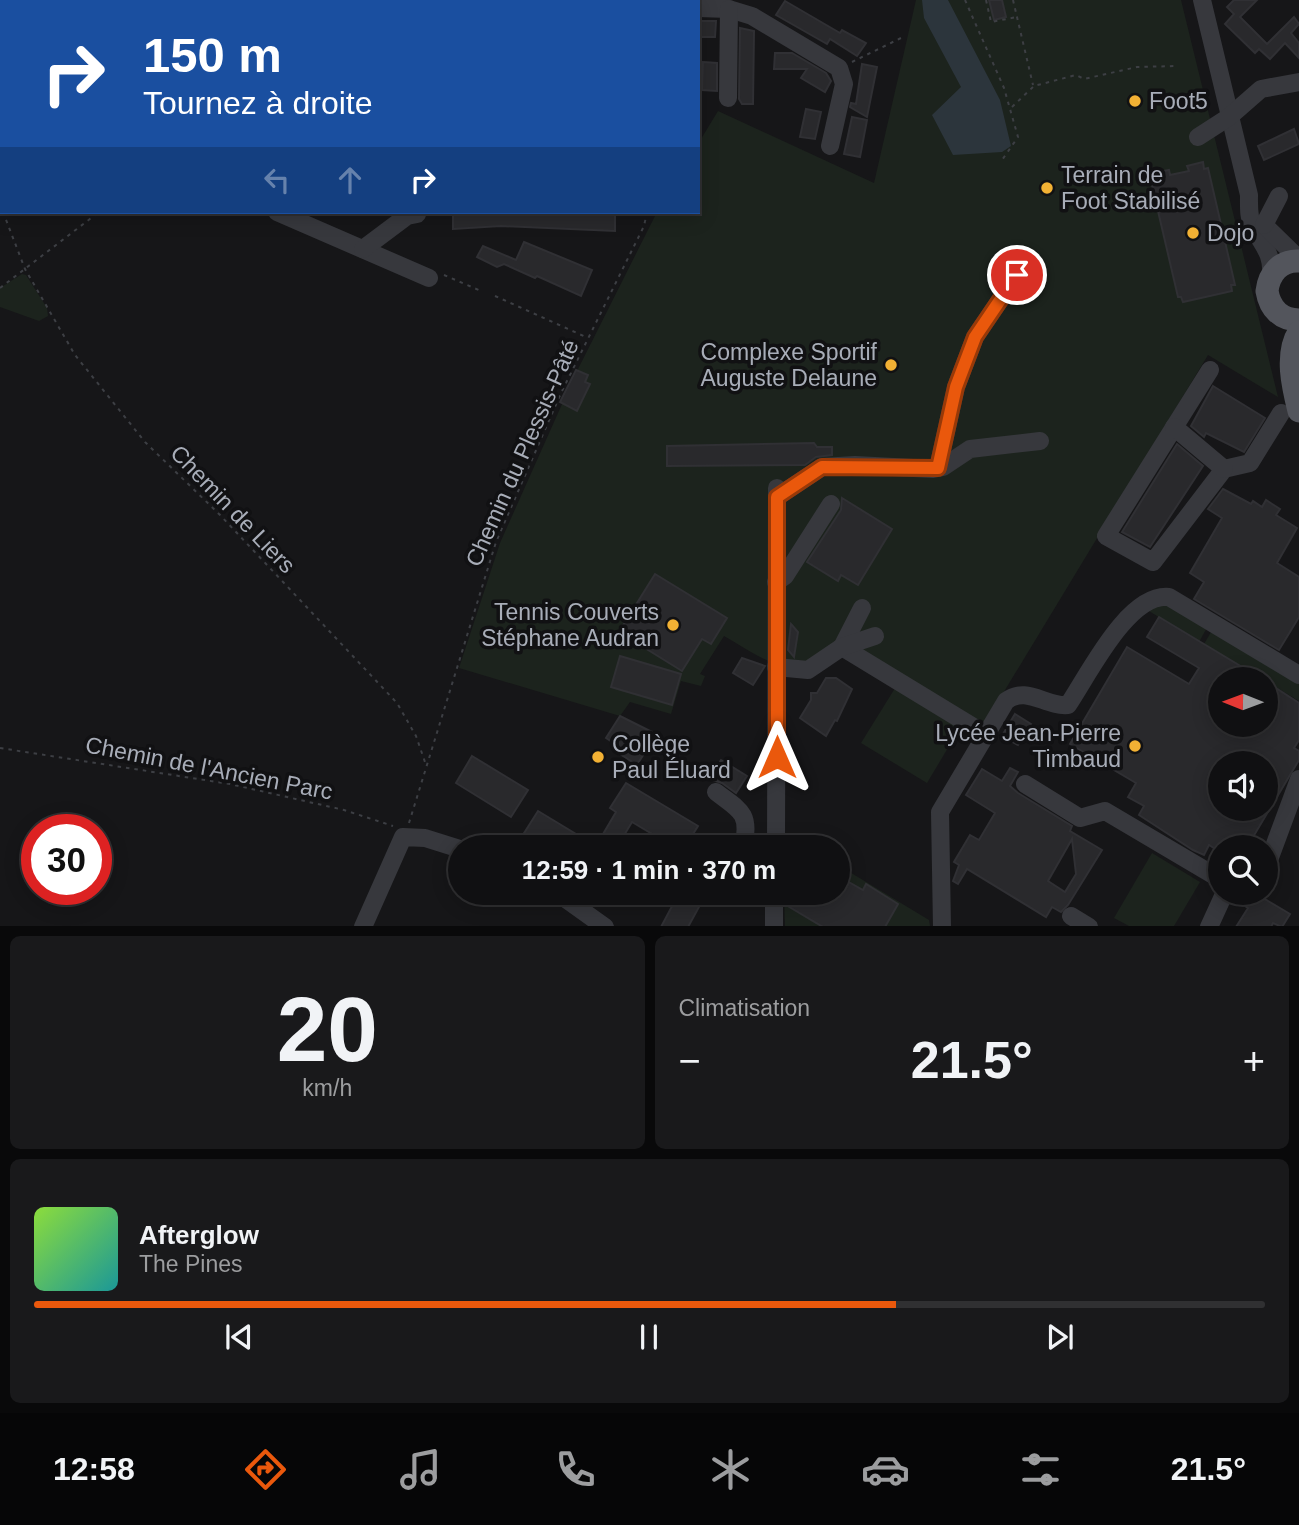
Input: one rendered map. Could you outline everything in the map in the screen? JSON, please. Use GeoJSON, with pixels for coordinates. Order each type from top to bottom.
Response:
{"type":"FeatureCollection","features":[{"type":"Feature","properties":{"kind":"main road"},"geometry":{"type":"LineString","coordinates":[[1292,406],[1284,361],[1290,318],[1268,300],[1271,276],[1284,263],[1299,260]]}},
{"type":"Feature","properties":{"kind":"main road"},"geometry":{"type":"LineString","coordinates":[[1292,406],[1292,345],[1299,332]]}},
{"type":"Feature","properties":{"kind":"street"},"geometry":{"type":"LineString","coordinates":[[1202,0],[1249,195],[1253,228],[1269,254],[1271,276]]}},
{"type":"Feature","properties":{"kind":"street"},"geometry":{"type":"LineString","coordinates":[[700,8],[729,9],[752,16],[839,68],[844,84],[830,146]]}},
{"type":"Feature","properties":{"kind":"street"},"geometry":{"type":"LineString","coordinates":[[728,98],[729,9]]}},
{"type":"Feature","properties":{"kind":"street"},"geometry":{"type":"LineString","coordinates":[[1198,137],[1229,117],[1261,89],[1299,82]]}},
{"type":"Feature","properties":{"kind":"street"},"geometry":{"type":"LineString","coordinates":[[1249,195],[1264,225],[1299,260]]}},
{"type":"Feature","properties":{"kind":"street"},"geometry":{"type":"LineString","coordinates":[[1264,225],[1279,196]]}},
{"type":"Feature","properties":{"kind":"street"},"geometry":{"type":"LineString","coordinates":[[282,214],[435,276]]}},
{"type":"Feature","properties":{"kind":"street"},"geometry":{"type":"LineString","coordinates":[[363,249],[407,216],[417,214]]}},
{"type":"Feature","properties":{"kind":"street"},"geometry":{"type":"LineString","coordinates":[[941,468],[956,387],[975,337],[1017,275]]}},
{"type":"Feature","properties":{"kind":"street"},"geometry":{"type":"LineString","coordinates":[[1210,370],[1106,536],[1153,562],[1224,469],[1250,463],[1292,406]]}},
{"type":"Feature","properties":{"kind":"street"},"geometry":{"type":"LineString","coordinates":[[1174,427],[1224,469]]}},
{"type":"Feature","properties":{"kind":"street"},"geometry":{"type":"LineString","coordinates":[[941,468],[971,449],[1040,442]]}},
{"type":"Feature","properties":{"kind":"street"},"geometry":{"type":"LineString","coordinates":[[776,835],[777,493],[822,467],[941,468],[962,473]]}},
{"type":"Feature","properties":{"kind":"street"},"geometry":{"type":"LineString","coordinates":[[776,582],[785,576],[831,504]]}},
{"type":"Feature","properties":{"kind":"street"},"geometry":{"type":"LineString","coordinates":[[942,926],[940,812],[1006,701],[1016,694],[1023,694],[1058,706],[1068,705],[1121,625],[1143,603],[1157,596],[1169,597],[1299,675]]}},
{"type":"Feature","properties":{"kind":"street"},"geometry":{"type":"LineString","coordinates":[[842,647],[862,608]]}},
{"type":"Feature","properties":{"kind":"street"},"geometry":{"type":"LineString","coordinates":[[776,667],[808,670],[842,647],[875,636]]}},
{"type":"Feature","properties":{"kind":"street"},"geometry":{"type":"LineString","coordinates":[[842,647],[975,728]]}},
{"type":"Feature","properties":{"kind":"street"},"geometry":{"type":"LineString","coordinates":[[1278,836],[1299,779]]}},
{"type":"Feature","properties":{"kind":"street"},"geometry":{"type":"LineString","coordinates":[[1025,784],[1080,818],[1105,811],[1208,872]]}},
{"type":"Feature","properties":{"kind":"street"},"geometry":{"type":"LineString","coordinates":[[716,792],[744,813],[747,825],[745,835]]}},
{"type":"Feature","properties":{"kind":"street"},"geometry":{"type":"LineString","coordinates":[[363,926],[399,845],[408,835],[448,846]]}},
{"type":"Feature","properties":{"kind":"street"},"geometry":{"type":"LineString","coordinates":[[575,905],[605,926]]}},
{"type":"Feature","properties":{"kind":"street"},"geometry":{"type":"LineString","coordinates":[[774,905],[774,926]]}},
{"type":"Feature","properties":{"kind":"street"},"geometry":{"type":"LineString","coordinates":[[1209,926],[1219,905]]}},
{"type":"Feature","properties":{"kind":"street"},"geometry":{"type":"LineString","coordinates":[[1072,916],[1089,926]]}},
{"type":"Feature","properties":{"kind":"path"},"geometry":{"type":"LineString","coordinates":[[965,0],[1012,107],[1018,137],[1002,160]]}},
{"type":"Feature","properties":{"kind":"path"},"geometry":{"type":"LineString","coordinates":[[986,0],[991,22],[1018,16]]}},
{"type":"Feature","properties":{"kind":"path"},"geometry":{"type":"LineString","coordinates":[[1013,0],[1034,86]]}},
{"type":"Feature","properties":{"kind":"path"},"geometry":{"type":"LineString","coordinates":[[839,68],[903,37]]}},
{"type":"Feature","properties":{"kind":"path"},"geometry":{"type":"LineString","coordinates":[[1012,107],[1034,86],[1076,75],[1084,79],[1137,67],[1177,66]]}},
{"type":"Feature","properties":{"kind":"path","name":"Chemin de Liers"},"geometry":{"type":"LineString","coordinates":[[3,214],[24,269],[75,355],[145,442],[220,515],[397,703],[416,736],[426,763]]}},
{"type":"Feature","properties":{"kind":"path"},"geometry":{"type":"LineString","coordinates":[[0,288],[96,214]]}},
{"type":"Feature","properties":{"kind":"path","name":"Chemin du Plessis-Pâté"},"geometry":{"type":"LineString","coordinates":[[408,835],[411,810],[496,542],[589,338],[644,226],[647,214]]}},
{"type":"Feature","properties":{"kind":"path"},"geometry":{"type":"LineString","coordinates":[[435,276],[481,291]]}},
{"type":"Feature","properties":{"kind":"path"},"geometry":{"type":"LineString","coordinates":[[495,296],[589,338]]}},
{"type":"Feature","properties":{"kind":"path","name":"Chemin de l'Ancien Parc"},"geometry":{"type":"LineString","coordinates":[[0,747],[230,784],[344,810],[394,827],[408,835]]}},
{"type":"Feature","properties":{"kind":"shaded area","name":"Complexe Sportif Auguste Delaune"},"geometry":{"type":"Polygon","coordinates":[[[916,0],[1181,0],[1278,397],[1208,355],[982,728],[839,640],[809,664],[786,666],[764,659],[724,636],[700,674],[705,676],[701,686],[681,681],[671,714],[630,702],[620,716],[459,668],[500,543],[575,375],[656,214],[700,214],[700,141],[718,111],[874,183],[916,0]]]}},
{"type":"Feature","properties":{"kind":"shaded area"},"geometry":{"type":"Polygon","coordinates":[[[922,0],[948,0],[1000,100],[1011,146],[1002,152],[953,155],[932,115],[961,87],[924,18],[922,0]]]}},
{"type":"Feature","properties":{"kind":"shaded area"},"geometry":{"type":"Polygon","coordinates":[[[22,274],[26,275],[47,308],[48,316],[39,321],[0,307],[0,288],[22,274]]]}},
{"type":"Feature","properties":{"kind":"shaded area"},"geometry":{"type":"Polygon","coordinates":[[[1161,602],[1209,624],[1199,642],[1149,611],[1161,602]]]}},
{"type":"Feature","properties":{"kind":"shaded area"},"geometry":{"type":"Polygon","coordinates":[[[1214,627],[1299,678],[1299,701],[1278,688],[1278,667],[1242,667],[1204,644],[1214,627]]]}},
{"type":"Feature","properties":{"kind":"shaded area"},"geometry":{"type":"Polygon","coordinates":[[[897,685],[964,721],[927,783],[861,743],[897,685]]]}},
{"type":"Feature","properties":{"kind":"shaded area"},"geometry":{"type":"Polygon","coordinates":[[[1152,853],[1200,882],[1174,926],[1129,926],[1114,918],[1152,853]]]}},
{"type":"Feature","properties":{"kind":"shaded area"},"geometry":{"type":"Polygon","coordinates":[[[850,872],[929,920],[930,926],[785,926],[784,905],[850,905],[850,872]]]}},
{"type":"Feature","properties":{"kind":"building"},"geometry":{"type":"Polygon","coordinates":[[[989,0],[1002,0],[1006,17],[994,20],[989,0]]]}},
{"type":"Feature","properties":{"kind":"building"},"geometry":{"type":"Polygon","coordinates":[[[1234,0],[1257,0],[1240,17],[1267,44],[1294,17],[1299,24],[1291,33],[1299,43],[1299,58],[1285,43],[1270,59],[1259,49],[1255,53],[1225,24],[1234,14],[1227,7],[1234,0]]]}},
{"type":"Feature","properties":{"kind":"building"},"geometry":{"type":"Polygon","coordinates":[[[785,1],[840,33],[842,30],[866,43],[857,56],[830,39],[827,44],[776,15],[785,1]]]}},
{"type":"Feature","properties":{"kind":"building"},"geometry":{"type":"Polygon","coordinates":[[[700,21],[716,21],[715,37],[700,37],[700,21]]]}},
{"type":"Feature","properties":{"kind":"building"},"geometry":{"type":"Polygon","coordinates":[[[740,28],[754,31],[753,104],[742,104],[739,99],[740,28]]]}},
{"type":"Feature","properties":{"kind":"building"},"geometry":{"type":"Polygon","coordinates":[[[775,53],[792,53],[826,73],[831,81],[825,92],[801,78],[807,69],[774,69],[775,53]]]}},
{"type":"Feature","properties":{"kind":"building"},"geometry":{"type":"Polygon","coordinates":[[[703,62],[717,63],[717,91],[702,90],[703,62]]]}},
{"type":"Feature","properties":{"kind":"building"},"geometry":{"type":"Polygon","coordinates":[[[862,64],[877,67],[867,117],[850,107],[851,103],[856,104],[862,64]]]}},
{"type":"Feature","properties":{"kind":"building"},"geometry":{"type":"Polygon","coordinates":[[[806,109],[821,112],[815,139],[800,137],[806,109]]]}},
{"type":"Feature","properties":{"kind":"building"},"geometry":{"type":"Polygon","coordinates":[[[852,117],[867,120],[860,157],[844,154],[852,117]]]}},
{"type":"Feature","properties":{"kind":"building"},"geometry":{"type":"Polygon","coordinates":[[[1294,129],[1299,144],[1264,160],[1258,146],[1294,129]]]}},
{"type":"Feature","properties":{"kind":"building","name":"Dojo"},"geometry":{"type":"Polygon","coordinates":[[[1203,162],[1204,169],[1208,168],[1235,285],[1231,285],[1232,291],[1183,302],[1181,297],[1178,297],[1151,181],[1154,180],[1153,173],[1169,170],[1170,175],[1189,171],[1187,166],[1203,162]]]}},
{"type":"Feature","properties":{"kind":"building"},"geometry":{"type":"Polygon","coordinates":[[[453,214],[615,214],[615,231],[501,226],[453,229],[453,214]]]}},
{"type":"Feature","properties":{"kind":"building"},"geometry":{"type":"Polygon","coordinates":[[[524,242],[592,270],[581,296],[537,276],[535,278],[504,264],[497,267],[477,257],[483,246],[516,260],[524,242]]]}},
{"type":"Feature","properties":{"kind":"building"},"geometry":{"type":"Polygon","coordinates":[[[576,370],[588,375],[585,382],[590,384],[577,411],[560,402],[576,370]]]}},
{"type":"Feature","properties":{"kind":"building"},"geometry":{"type":"Polygon","coordinates":[[[1213,386],[1265,418],[1244,452],[1206,433],[1204,437],[1191,426],[1213,386]]]}},
{"type":"Feature","properties":{"kind":"building"},"geometry":{"type":"Polygon","coordinates":[[[814,443],[817,447],[832,447],[832,455],[816,457],[805,465],[667,466],[667,446],[814,443]]]}},
{"type":"Feature","properties":{"kind":"building"},"geometry":{"type":"Polygon","coordinates":[[[1177,444],[1203,466],[1150,547],[1122,532],[1177,444]]]}},
{"type":"Feature","properties":{"kind":"building"},"geometry":{"type":"Polygon","coordinates":[[[1223,489],[1262,507],[1266,500],[1280,509],[1276,515],[1297,528],[1277,563],[1299,577],[1299,617],[1279,650],[1194,599],[1204,582],[1190,573],[1222,518],[1208,509],[1223,489]]]}},
{"type":"Feature","properties":{"kind":"building"},"geometry":{"type":"Polygon","coordinates":[[[842,498],[892,529],[858,585],[841,575],[838,581],[807,562],[841,510],[842,498]]]}},
{"type":"Feature","properties":{"kind":"building","name":"Tennis Couverts Stéphane Audran"},"geometry":{"type":"Polygon","coordinates":[[[655,574],[727,618],[711,644],[702,639],[682,671],[619,632],[655,574]]]}},
{"type":"Feature","properties":{"kind":"building"},"geometry":{"type":"Polygon","coordinates":[[[1159,617],[1242,667],[1208,667],[1208,737],[1278,737],[1278,689],[1299,703],[1299,740],[1294,748],[1299,751],[1299,760],[1278,795],[1278,751],[1208,751],[1208,821],[1263,821],[1254,835],[1208,835],[1208,847],[1204,855],[1139,815],[1144,806],[1128,797],[1136,783],[1070,744],[1127,647],[1189,684],[1199,668],[1147,637],[1159,617]]]}},
{"type":"Feature","properties":{"kind":"building"},"geometry":{"type":"Polygon","coordinates":[[[791,624],[798,632],[794,657],[788,650],[791,624]]]}},
{"type":"Feature","properties":{"kind":"building"},"geometry":{"type":"Polygon","coordinates":[[[620,656],[681,674],[672,705],[611,687],[620,656]]]}},
{"type":"Feature","properties":{"kind":"building"},"geometry":{"type":"Polygon","coordinates":[[[742,658],[765,666],[753,685],[733,673],[742,658]]]}},
{"type":"Feature","properties":{"kind":"building"},"geometry":{"type":"Polygon","coordinates":[[[826,678],[836,678],[852,689],[837,721],[835,720],[826,736],[800,718],[811,700],[811,693],[817,693],[826,678]]]}},
{"type":"Feature","properties":{"kind":"building"},"geometry":{"type":"Polygon","coordinates":[[[1015,714],[1031,724],[1018,745],[1002,736],[1015,714]]]}},
{"type":"Feature","properties":{"kind":"building"},"geometry":{"type":"Polygon","coordinates":[[[620,716],[656,734],[637,765],[620,754],[623,749],[606,738],[620,716]]]}},
{"type":"Feature","properties":{"kind":"building"},"geometry":{"type":"Polygon","coordinates":[[[472,756],[528,790],[511,817],[456,783],[472,756]]]}},
{"type":"Feature","properties":{"kind":"building"},"geometry":{"type":"Polygon","coordinates":[[[721,760],[747,776],[736,793],[722,783],[709,779],[721,760]]]}},
{"type":"Feature","properties":{"kind":"building"},"geometry":{"type":"Polygon","coordinates":[[[1010,768],[1018,772],[1010,786],[1072,826],[1070,831],[1102,850],[1061,912],[1052,907],[1046,917],[967,869],[958,884],[953,881],[959,865],[954,862],[970,835],[979,840],[995,813],[966,795],[982,769],[1002,781],[1010,768]],[[1072,839],[1048,881],[1065,892],[1076,874],[1072,839]]]}},
{"type":"Feature","properties":{"kind":"building"},"geometry":{"type":"Polygon","coordinates":[[[626,783],[698,826],[692,835],[654,835],[632,822],[624,835],[602,835],[616,812],[610,808],[626,783]]]}},
{"type":"Feature","properties":{"kind":"building"},"geometry":{"type":"Polygon","coordinates":[[[538,811],[578,835],[523,835],[538,811]]]}},
{"type":"Feature","properties":{"kind":"building"},"geometry":{"type":"Polygon","coordinates":[[[850,883],[863,890],[866,884],[898,904],[886,926],[821,926],[786,905],[850,905],[850,883]]]}},
{"type":"Feature","properties":{"kind":"building"},"geometry":{"type":"Polygon","coordinates":[[[673,905],[696,905],[699,907],[689,926],[662,926],[673,905]]]}},
{"type":"Feature","properties":{"kind":"building"},"geometry":{"type":"Polygon","coordinates":[[[1243,905],[1275,905],[1290,914],[1283,926],[1273,923],[1272,926],[1237,926],[1248,908],[1243,905]]]}},
{"type":"Feature","properties":{"kind":"place","name":"Foot5"},"geometry":{"type":"Point","coordinates":[1135,101]}},
{"type":"Feature","properties":{"kind":"place","name":"Terrain de Foot Stabilisé"},"geometry":{"type":"Point","coordinates":[1047,188]}},
{"type":"Feature","properties":{"kind":"place","name":"Dojo"},"geometry":{"type":"Point","coordinates":[1193,233]}},
{"type":"Feature","properties":{"kind":"place","name":"Complexe Sportif Auguste Delaune"},"geometry":{"type":"Point","coordinates":[891,365]}},
{"type":"Feature","properties":{"kind":"place","name":"Tennis Couverts Stéphane Audran"},"geometry":{"type":"Point","coordinates":[673,625]}},
{"type":"Feature","properties":{"kind":"place","name":"Lycée Jean-Pierre Timbaud"},"geometry":{"type":"Point","coordinates":[1135,746]}},
{"type":"Feature","properties":{"kind":"place","name":"Collège Paul Éluard"},"geometry":{"type":"Point","coordinates":[598,757]}},
{"type":"Feature","properties":{"kind":"route"},"geometry":{"type":"LineString","coordinates":[[777,757],[777,497],[822,467],[833,465],[938,468],[956,387],[975,337],[1017,275]]}}]}
